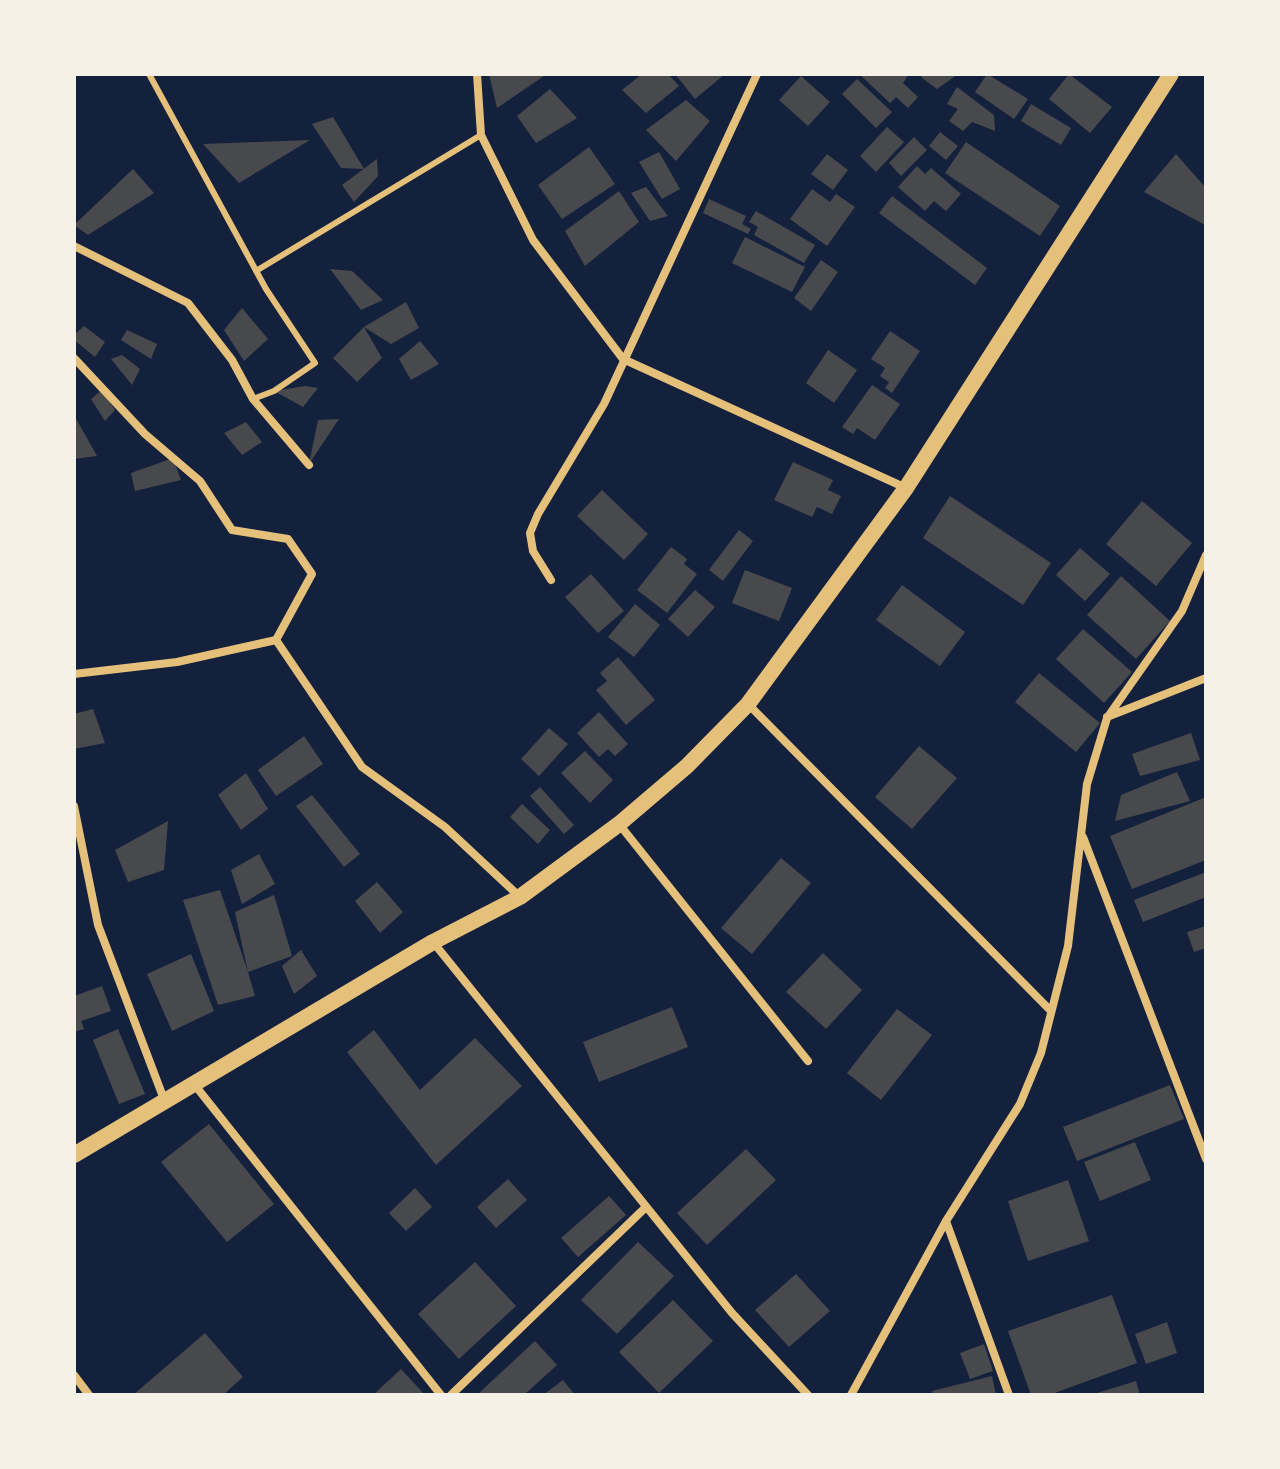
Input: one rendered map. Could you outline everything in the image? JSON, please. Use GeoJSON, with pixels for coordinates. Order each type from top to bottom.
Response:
{"type":"FeatureCollection","features":[{"type":"Feature","properties":{"kind":"main road"},"geometry":{"type":"LineString","coordinates":[[74,1155],[433,942],[520,897],[619,824],[687,766],[748,704],[906,488],[1171,74]]}},
{"type":"Feature","properties":{"kind":"street"},"geometry":{"type":"LineString","coordinates":[[477,74],[481,135],[533,240],[623,359],[906,488]]}},
{"type":"Feature","properties":{"kind":"street"},"geometry":{"type":"LineString","coordinates":[[551,580],[533,551],[530,533],[604,404],[757,74]]}},
{"type":"Feature","properties":{"kind":"street"},"geometry":{"type":"LineString","coordinates":[[74,246],[188,303],[232,360],[253,399],[309,465]]}},
{"type":"Feature","properties":{"kind":"street"},"geometry":{"type":"LineString","coordinates":[[74,358],[145,434],[200,481],[232,530],[288,539],[312,574],[276,640],[177,662],[74,674]]}},
{"type":"Feature","properties":{"kind":"street"},"geometry":{"type":"LineString","coordinates":[[851,1395],[946,1221],[1020,1104],[1041,1053],[1068,946],[1087,784],[1107,718],[1182,611],[1206,555]]}},
{"type":"Feature","properties":{"kind":"street"},"geometry":{"type":"LineString","coordinates":[[276,640],[362,767],[445,827],[520,897]]}},
{"type":"Feature","properties":{"kind":"street"},"geometry":{"type":"LineString","coordinates":[[1107,718],[1206,678]]}},
{"type":"Feature","properties":{"kind":"street"},"geometry":{"type":"LineString","coordinates":[[748,704],[1050,1010]]}},
{"type":"Feature","properties":{"kind":"street"},"geometry":{"type":"LineString","coordinates":[[74,806],[98,925],[165,1103]]}},
{"type":"Feature","properties":{"kind":"street"},"geometry":{"type":"LineString","coordinates":[[619,824],[808,1061]]}},
{"type":"Feature","properties":{"kind":"street"},"geometry":{"type":"LineString","coordinates":[[1081,832],[1206,1159]]}},
{"type":"Feature","properties":{"kind":"street"},"geometry":{"type":"LineString","coordinates":[[433,942],[732,1313],[808,1395]]}},
{"type":"Feature","properties":{"kind":"street"},"geometry":{"type":"LineString","coordinates":[[194,1084],[441,1395]]}},
{"type":"Feature","properties":{"kind":"street"},"geometry":{"type":"LineString","coordinates":[[451,1395],[646,1207]]}},
{"type":"Feature","properties":{"kind":"street"},"geometry":{"type":"LineString","coordinates":[[946,1221],[1009,1395]]}},
{"type":"Feature","properties":{"kind":"street"},"geometry":{"type":"LineString","coordinates":[[74,1375],[89,1395]]}},
{"type":"Feature","properties":{"kind":"lane"},"geometry":{"type":"LineString","coordinates":[[149,74],[256,271],[315,363],[274,391],[253,399]]}},
{"type":"Feature","properties":{"kind":"lane"},"geometry":{"type":"LineString","coordinates":[[256,271],[481,135]]}},
{"type":"Feature","properties":{"kind":"building"},"geometry":{"type":"Polygon","coordinates":[[[489,74],[547,74],[497,108],[489,74]]]}},
{"type":"Feature","properties":{"kind":"building"},"geometry":{"type":"Polygon","coordinates":[[[642,74],[668,74],[679,86],[646,113],[622,90],[642,74]]]}},
{"type":"Feature","properties":{"kind":"building"},"geometry":{"type":"Polygon","coordinates":[[[675,74],[725,74],[695,99],[675,74]]]}},
{"type":"Feature","properties":{"kind":"building"},"geometry":{"type":"Polygon","coordinates":[[[859,74],[909,74],[903,83],[918,97],[908,108],[896,97],[890,103],[859,74]]]}},
{"type":"Feature","properties":{"kind":"building"},"geometry":{"type":"Polygon","coordinates":[[[924,74],[958,74],[937,89],[921,77],[924,74]]]}},
{"type":"Feature","properties":{"kind":"building"},"geometry":{"type":"Polygon","coordinates":[[[987,74],[1028,99],[1014,119],[975,92],[987,74]]]}},
{"type":"Feature","properties":{"kind":"building"},"geometry":{"type":"Polygon","coordinates":[[[1069,74],[1112,107],[1090,133],[1049,99],[1069,74]]]}},
{"type":"Feature","properties":{"kind":"building"},"geometry":{"type":"Polygon","coordinates":[[[801,76],[830,102],[808,126],[779,100],[801,76]]]}},
{"type":"Feature","properties":{"kind":"building"},"geometry":{"type":"Polygon","coordinates":[[[857,79],[892,112],[876,128],[842,94],[857,79]]]}},
{"type":"Feature","properties":{"kind":"building"},"geometry":{"type":"Polygon","coordinates":[[[957,87],[994,115],[995,131],[972,122],[963,131],[949,121],[958,109],[947,104],[957,87]]]}},
{"type":"Feature","properties":{"kind":"building"},"geometry":{"type":"Polygon","coordinates":[[[550,89],[577,118],[536,143],[517,116],[550,89]]]}},
{"type":"Feature","properties":{"kind":"building"},"geometry":{"type":"Polygon","coordinates":[[[686,100],[710,121],[676,161],[646,130],[686,100]]]}},
{"type":"Feature","properties":{"kind":"building"},"geometry":{"type":"Polygon","coordinates":[[[1031,104],[1071,128],[1061,145],[1021,121],[1031,104]]]}},
{"type":"Feature","properties":{"kind":"building"},"geometry":{"type":"Polygon","coordinates":[[[333,117],[364,169],[341,168],[312,124],[333,117]]]}},
{"type":"Feature","properties":{"kind":"building"},"geometry":{"type":"Polygon","coordinates":[[[887,127],[904,142],[876,172],[860,156],[887,127]]]}},
{"type":"Feature","properties":{"kind":"building"},"geometry":{"type":"Polygon","coordinates":[[[940,132],[958,146],[946,160],[929,146],[940,132]]]}},
{"type":"Feature","properties":{"kind":"building"},"geometry":{"type":"Polygon","coordinates":[[[914,137],[927,150],[901,176],[889,163],[914,137]]]}},
{"type":"Feature","properties":{"kind":"building"},"geometry":{"type":"Polygon","coordinates":[[[310,140],[239,183],[203,144],[310,140]]]}},
{"type":"Feature","properties":{"kind":"building"},"geometry":{"type":"Polygon","coordinates":[[[966,142],[1060,206],[1040,236],[945,173],[966,142]]]}},
{"type":"Feature","properties":{"kind":"building"},"geometry":{"type":"Polygon","coordinates":[[[589,147],[615,184],[562,219],[538,185],[589,147]]]}},
{"type":"Feature","properties":{"kind":"building"},"geometry":{"type":"Polygon","coordinates":[[[659,152],[680,189],[662,199],[639,162],[659,152]]]}},
{"type":"Feature","properties":{"kind":"building"},"geometry":{"type":"Polygon","coordinates":[[[827,154],[848,170],[833,190],[811,174],[827,154]]]}},
{"type":"Feature","properties":{"kind":"building"},"geometry":{"type":"Polygon","coordinates":[[[1176,154],[1206,188],[1205,225],[1144,192],[1176,154]]]}},
{"type":"Feature","properties":{"kind":"building"},"geometry":{"type":"Polygon","coordinates":[[[377,159],[378,176],[354,202],[342,185],[377,159]]]}},
{"type":"Feature","properties":{"kind":"building"},"geometry":{"type":"Polygon","coordinates":[[[917,166],[925,174],[931,168],[961,194],[946,211],[934,201],[925,211],[898,187],[917,166]]]}},
{"type":"Feature","properties":{"kind":"building"},"geometry":{"type":"Polygon","coordinates":[[[133,169],[154,193],[88,235],[74,225],[133,169]]]}},
{"type":"Feature","properties":{"kind":"building"},"geometry":{"type":"Polygon","coordinates":[[[646,187],[668,216],[650,221],[631,193],[646,187]]]}},
{"type":"Feature","properties":{"kind":"building"},"geometry":{"type":"Polygon","coordinates":[[[812,189],[830,202],[836,194],[855,207],[827,246],[790,219],[812,189]]]}},
{"type":"Feature","properties":{"kind":"building"},"geometry":{"type":"Polygon","coordinates":[[[619,191],[639,222],[585,266],[565,231],[619,191]]]}},
{"type":"Feature","properties":{"kind":"building"},"geometry":{"type":"Polygon","coordinates":[[[892,196],[987,268],[975,285],[879,213],[892,196]]]}},
{"type":"Feature","properties":{"kind":"building"},"geometry":{"type":"Polygon","coordinates":[[[709,199],[746,216],[742,224],[751,229],[748,234],[703,213],[709,199]]]}},
{"type":"Feature","properties":{"kind":"building"},"geometry":{"type":"Polygon","coordinates":[[[756,211],[815,245],[804,263],[754,235],[758,227],[749,222],[756,211]]]}},
{"type":"Feature","properties":{"kind":"building"},"geometry":{"type":"Polygon","coordinates":[[[745,237],[805,267],[792,292],[732,263],[745,237]]]}},
{"type":"Feature","properties":{"kind":"building"},"geometry":{"type":"Polygon","coordinates":[[[821,260],[838,272],[811,311],[794,298],[821,260]]]}},
{"type":"Feature","properties":{"kind":"building"},"geometry":{"type":"Polygon","coordinates":[[[330,269],[352,271],[383,300],[361,310],[330,269]]]}},
{"type":"Feature","properties":{"kind":"building"},"geometry":{"type":"Polygon","coordinates":[[[406,302],[419,328],[391,344],[364,327],[406,302]]]}},
{"type":"Feature","properties":{"kind":"building"},"geometry":{"type":"Polygon","coordinates":[[[242,308],[268,339],[244,361],[224,330],[242,308]]]}},
{"type":"Feature","properties":{"kind":"building"},"geometry":{"type":"Polygon","coordinates":[[[84,326],[105,342],[95,357],[74,340],[74,335],[84,326]]]}},
{"type":"Feature","properties":{"kind":"building"},"geometry":{"type":"Polygon","coordinates":[[[364,327],[382,358],[357,382],[333,358],[364,327]]]}},
{"type":"Feature","properties":{"kind":"building"},"geometry":{"type":"Polygon","coordinates":[[[127,330],[157,344],[151,359],[121,340],[127,330]]]}},
{"type":"Feature","properties":{"kind":"building"},"geometry":{"type":"Polygon","coordinates":[[[890,331],[920,351],[892,393],[885,388],[889,382],[880,376],[885,368],[871,359],[890,331]]]}},
{"type":"Feature","properties":{"kind":"building"},"geometry":{"type":"Polygon","coordinates":[[[420,341],[439,364],[411,380],[399,359],[420,341]]]}},
{"type":"Feature","properties":{"kind":"building"},"geometry":{"type":"Polygon","coordinates":[[[828,350],[857,370],[834,403],[806,383],[828,350]]]}},
{"type":"Feature","properties":{"kind":"building"},"geometry":{"type":"Polygon","coordinates":[[[122,355],[140,369],[132,385],[111,359],[122,355]]]}},
{"type":"Feature","properties":{"kind":"building"},"geometry":{"type":"Polygon","coordinates":[[[872,385],[900,404],[875,440],[857,428],[853,434],[842,427],[872,385]]]}},
{"type":"Feature","properties":{"kind":"building"},"geometry":{"type":"Polygon","coordinates":[[[305,386],[318,388],[303,407],[274,391],[305,386]]]}},
{"type":"Feature","properties":{"kind":"building"},"geometry":{"type":"Polygon","coordinates":[[[102,390],[115,410],[105,421],[91,399],[102,390]]]}},
{"type":"Feature","properties":{"kind":"building"},"geometry":{"type":"Polygon","coordinates":[[[74,415],[97,456],[74,459],[74,415]]]}},
{"type":"Feature","properties":{"kind":"building"},"geometry":{"type":"Polygon","coordinates":[[[339,419],[309,464],[318,420],[339,419]]]}},
{"type":"Feature","properties":{"kind":"building"},"geometry":{"type":"Polygon","coordinates":[[[246,422],[262,442],[242,455],[224,433],[246,422]]]}},
{"type":"Feature","properties":{"kind":"building"},"geometry":{"type":"Polygon","coordinates":[[[173,458],[181,480],[135,491],[131,473],[173,458]]]}},
{"type":"Feature","properties":{"kind":"building"},"geometry":{"type":"Polygon","coordinates":[[[793,462],[833,480],[828,490],[841,496],[832,514],[817,507],[812,517],[774,500],[793,462]]]}},
{"type":"Feature","properties":{"kind":"building"},"geometry":{"type":"Polygon","coordinates":[[[602,490],[648,534],[624,560],[577,516],[602,490]]]}},
{"type":"Feature","properties":{"kind":"building"},"geometry":{"type":"Polygon","coordinates":[[[950,496],[1051,563],[1023,605],[923,538],[950,496]]]}},
{"type":"Feature","properties":{"kind":"building"},"geometry":{"type":"Polygon","coordinates":[[[1142,501],[1192,543],[1156,586],[1106,544],[1142,501]]]}},
{"type":"Feature","properties":{"kind":"building"},"geometry":{"type":"Polygon","coordinates":[[[739,530],[753,541],[723,581],[709,570],[739,530]]]}},
{"type":"Feature","properties":{"kind":"building"},"geometry":{"type":"Polygon","coordinates":[[[671,547],[687,559],[684,564],[697,574],[667,613],[637,590],[671,547]]]}},
{"type":"Feature","properties":{"kind":"building"},"geometry":{"type":"Polygon","coordinates":[[[1080,548],[1110,574],[1085,601],[1056,575],[1080,548]]]}},
{"type":"Feature","properties":{"kind":"building"},"geometry":{"type":"Polygon","coordinates":[[[745,570],[792,588],[779,621],[732,603],[745,570]]]}},
{"type":"Feature","properties":{"kind":"building"},"geometry":{"type":"Polygon","coordinates":[[[591,574],[624,611],[598,633],[565,597],[591,574]]]}},
{"type":"Feature","properties":{"kind":"building"},"geometry":{"type":"Polygon","coordinates":[[[1121,576],[1170,621],[1136,659],[1087,615],[1121,576]]]}},
{"type":"Feature","properties":{"kind":"building"},"geometry":{"type":"Polygon","coordinates":[[[902,585],[965,632],[940,666],[876,620],[902,585]]]}},
{"type":"Feature","properties":{"kind":"building"},"geometry":{"type":"Polygon","coordinates":[[[695,590],[715,607],[688,637],[668,619],[695,590]]]}},
{"type":"Feature","properties":{"kind":"building"},"geometry":{"type":"Polygon","coordinates":[[[635,604],[660,625],[634,657],[608,637],[635,604]]]}},
{"type":"Feature","properties":{"kind":"building"},"geometry":{"type":"Polygon","coordinates":[[[1083,629],[1132,672],[1104,703],[1056,659],[1083,629]]]}},
{"type":"Feature","properties":{"kind":"building"},"geometry":{"type":"Polygon","coordinates":[[[618,657],[655,700],[626,725],[596,690],[607,681],[600,673],[618,657]]]}},
{"type":"Feature","properties":{"kind":"building"},"geometry":{"type":"Polygon","coordinates":[[[1039,673],[1100,723],[1076,752],[1015,702],[1039,673]]]}},
{"type":"Feature","properties":{"kind":"building"},"geometry":{"type":"Polygon","coordinates":[[[93,709],[105,743],[74,749],[74,714],[93,709]]]}},
{"type":"Feature","properties":{"kind":"building"},"geometry":{"type":"Polygon","coordinates":[[[599,712],[628,744],[615,756],[608,749],[599,757],[577,733],[599,712]]]}},
{"type":"Feature","properties":{"kind":"building"},"geometry":{"type":"Polygon","coordinates":[[[549,728],[568,744],[539,776],[521,759],[549,728]]]}},
{"type":"Feature","properties":{"kind":"building"},"geometry":{"type":"Polygon","coordinates":[[[1191,733],[1200,760],[1140,776],[1132,754],[1191,733]]]}},
{"type":"Feature","properties":{"kind":"building"},"geometry":{"type":"Polygon","coordinates":[[[304,736],[323,764],[276,796],[258,770],[304,736]]]}},
{"type":"Feature","properties":{"kind":"building"},"geometry":{"type":"Polygon","coordinates":[[[919,746],[957,778],[912,829],[875,797],[919,746]]]}},
{"type":"Feature","properties":{"kind":"building"},"geometry":{"type":"Polygon","coordinates":[[[585,751],[613,780],[590,803],[561,773],[585,751]]]}},
{"type":"Feature","properties":{"kind":"building"},"geometry":{"type":"Polygon","coordinates":[[[1177,772],[1190,801],[1115,821],[1121,795],[1177,772]]]}},
{"type":"Feature","properties":{"kind":"building"},"geometry":{"type":"Polygon","coordinates":[[[246,773],[268,809],[241,830],[218,795],[246,773]]]}},
{"type":"Feature","properties":{"kind":"building"},"geometry":{"type":"Polygon","coordinates":[[[540,787],[574,825],[564,834],[530,796],[540,787]]]}},
{"type":"Feature","properties":{"kind":"building"},"geometry":{"type":"Polygon","coordinates":[[[312,795],[360,854],[344,867],[296,806],[312,795]]]}},
{"type":"Feature","properties":{"kind":"building"},"geometry":{"type":"Polygon","coordinates":[[[1206,797],[1206,860],[1132,889],[1110,836],[1206,797]]]}},
{"type":"Feature","properties":{"kind":"building"},"geometry":{"type":"Polygon","coordinates":[[[522,804],[550,830],[538,844],[510,817],[522,804]]]}},
{"type":"Feature","properties":{"kind":"building"},"geometry":{"type":"Polygon","coordinates":[[[168,821],[164,870],[128,882],[115,850],[168,821]]]}},
{"type":"Feature","properties":{"kind":"building"},"geometry":{"type":"Polygon","coordinates":[[[259,854],[275,884],[242,904],[231,870],[259,854]]]}},
{"type":"Feature","properties":{"kind":"building"},"geometry":{"type":"Polygon","coordinates":[[[781,858],[811,883],[752,954],[721,928],[781,858]]]}},
{"type":"Feature","properties":{"kind":"building"},"geometry":{"type":"Polygon","coordinates":[[[1206,872],[1206,897],[1143,922],[1134,900],[1206,872]]]}},
{"type":"Feature","properties":{"kind":"building"},"geometry":{"type":"Polygon","coordinates":[[[377,882],[403,912],[380,933],[355,901],[377,882]]]}},
{"type":"Feature","properties":{"kind":"building"},"geometry":{"type":"Polygon","coordinates":[[[220,890],[255,996],[218,1005],[183,900],[220,890]]]}},
{"type":"Feature","properties":{"kind":"building"},"geometry":{"type":"Polygon","coordinates":[[[274,895],[292,956],[248,972],[235,912],[274,895]]]}},
{"type":"Feature","properties":{"kind":"building"},"geometry":{"type":"Polygon","coordinates":[[[1206,926],[1206,948],[1194,952],[1187,932],[1206,926]]]}},
{"type":"Feature","properties":{"kind":"building"},"geometry":{"type":"Polygon","coordinates":[[[301,950],[317,976],[294,994],[282,966],[301,950]]]}},
{"type":"Feature","properties":{"kind":"building"},"geometry":{"type":"Polygon","coordinates":[[[823,953],[862,990],[826,1029],[786,992],[823,953]]]}},
{"type":"Feature","properties":{"kind":"building"},"geometry":{"type":"Polygon","coordinates":[[[191,954],[214,1011],[172,1031],[147,974],[191,954]]]}},
{"type":"Feature","properties":{"kind":"building"},"geometry":{"type":"Polygon","coordinates":[[[102,986],[111,1011],[81,1021],[84,1029],[74,1032],[74,996],[102,986]]]}},
{"type":"Feature","properties":{"kind":"building"},"geometry":{"type":"Polygon","coordinates":[[[672,1007],[688,1047],[599,1082],[583,1042],[672,1007]]]}},
{"type":"Feature","properties":{"kind":"building"},"geometry":{"type":"Polygon","coordinates":[[[897,1009],[932,1035],[881,1100],[847,1073],[897,1009]]]}},
{"type":"Feature","properties":{"kind":"building"},"geometry":{"type":"Polygon","coordinates":[[[118,1029],[145,1094],[119,1104],[93,1040],[118,1029]]]}},
{"type":"Feature","properties":{"kind":"building"},"geometry":{"type":"Polygon","coordinates":[[[374,1030],[420,1090],[475,1038],[522,1086],[436,1165],[347,1052],[374,1030]]]}},
{"type":"Feature","properties":{"kind":"building"},"geometry":{"type":"Polygon","coordinates":[[[1170,1085],[1184,1119],[1077,1161],[1063,1127],[1170,1085]]]}},
{"type":"Feature","properties":{"kind":"building"},"geometry":{"type":"Polygon","coordinates":[[[209,1124],[274,1204],[227,1242],[161,1162],[209,1124]]]}},
{"type":"Feature","properties":{"kind":"building"},"geometry":{"type":"Polygon","coordinates":[[[1135,1142],[1151,1180],[1100,1201],[1084,1162],[1135,1142]]]}},
{"type":"Feature","properties":{"kind":"building"},"geometry":{"type":"Polygon","coordinates":[[[746,1149],[776,1180],[707,1245],[677,1213],[746,1149]]]}},
{"type":"Feature","properties":{"kind":"building"},"geometry":{"type":"Polygon","coordinates":[[[508,1179],[527,1200],[496,1228],[477,1207],[508,1179]]]}},
{"type":"Feature","properties":{"kind":"building"},"geometry":{"type":"Polygon","coordinates":[[[1068,1180],[1089,1241],[1028,1261],[1008,1201],[1068,1180]]]}},
{"type":"Feature","properties":{"kind":"building"},"geometry":{"type":"Polygon","coordinates":[[[415,1188],[432,1207],[406,1231],[389,1213],[415,1188]]]}},
{"type":"Feature","properties":{"kind":"building"},"geometry":{"type":"Polygon","coordinates":[[[609,1196],[626,1215],[578,1257],[561,1238],[609,1196]]]}},
{"type":"Feature","properties":{"kind":"building"},"geometry":{"type":"Polygon","coordinates":[[[638,1242],[674,1276],[617,1334],[581,1300],[638,1242]]]}},
{"type":"Feature","properties":{"kind":"building"},"geometry":{"type":"Polygon","coordinates":[[[475,1262],[516,1306],[459,1359],[418,1314],[475,1262]]]}},
{"type":"Feature","properties":{"kind":"building"},"geometry":{"type":"Polygon","coordinates":[[[796,1274],[830,1311],[789,1347],[755,1310],[796,1274]]]}},
{"type":"Feature","properties":{"kind":"building"},"geometry":{"type":"Polygon","coordinates":[[[1112,1295],[1137,1363],[1049,1395],[1031,1395],[1008,1331],[1112,1295]]]}},
{"type":"Feature","properties":{"kind":"building"},"geometry":{"type":"Polygon","coordinates":[[[673,1300],[713,1341],[659,1393],[619,1352],[673,1300]]]}},
{"type":"Feature","properties":{"kind":"building"},"geometry":{"type":"Polygon","coordinates":[[[1167,1322],[1177,1353],[1146,1364],[1135,1334],[1167,1322]]]}},
{"type":"Feature","properties":{"kind":"building"},"geometry":{"type":"Polygon","coordinates":[[[205,1333],[243,1377],[223,1395],[133,1395],[205,1333]]]}},
{"type":"Feature","properties":{"kind":"building"},"geometry":{"type":"Polygon","coordinates":[[[535,1341],[557,1365],[524,1395],[479,1393],[535,1341]]]}},
{"type":"Feature","properties":{"kind":"building"},"geometry":{"type":"Polygon","coordinates":[[[984,1344],[993,1371],[970,1379],[960,1353],[984,1344]]]}},
{"type":"Feature","properties":{"kind":"building"},"geometry":{"type":"Polygon","coordinates":[[[401,1369],[425,1395],[373,1395],[401,1369]]]}},
{"type":"Feature","properties":{"kind":"building"},"geometry":{"type":"Polygon","coordinates":[[[992,1376],[996,1395],[933,1395],[932,1391],[992,1376]]]}},
{"type":"Feature","properties":{"kind":"building"},"geometry":{"type":"Polygon","coordinates":[[[563,1380],[575,1395],[543,1395],[563,1380]]]}},
{"type":"Feature","properties":{"kind":"building"},"geometry":{"type":"Polygon","coordinates":[[[1136,1381],[1140,1395],[1094,1395],[1094,1394],[1136,1381]]]}}]}
